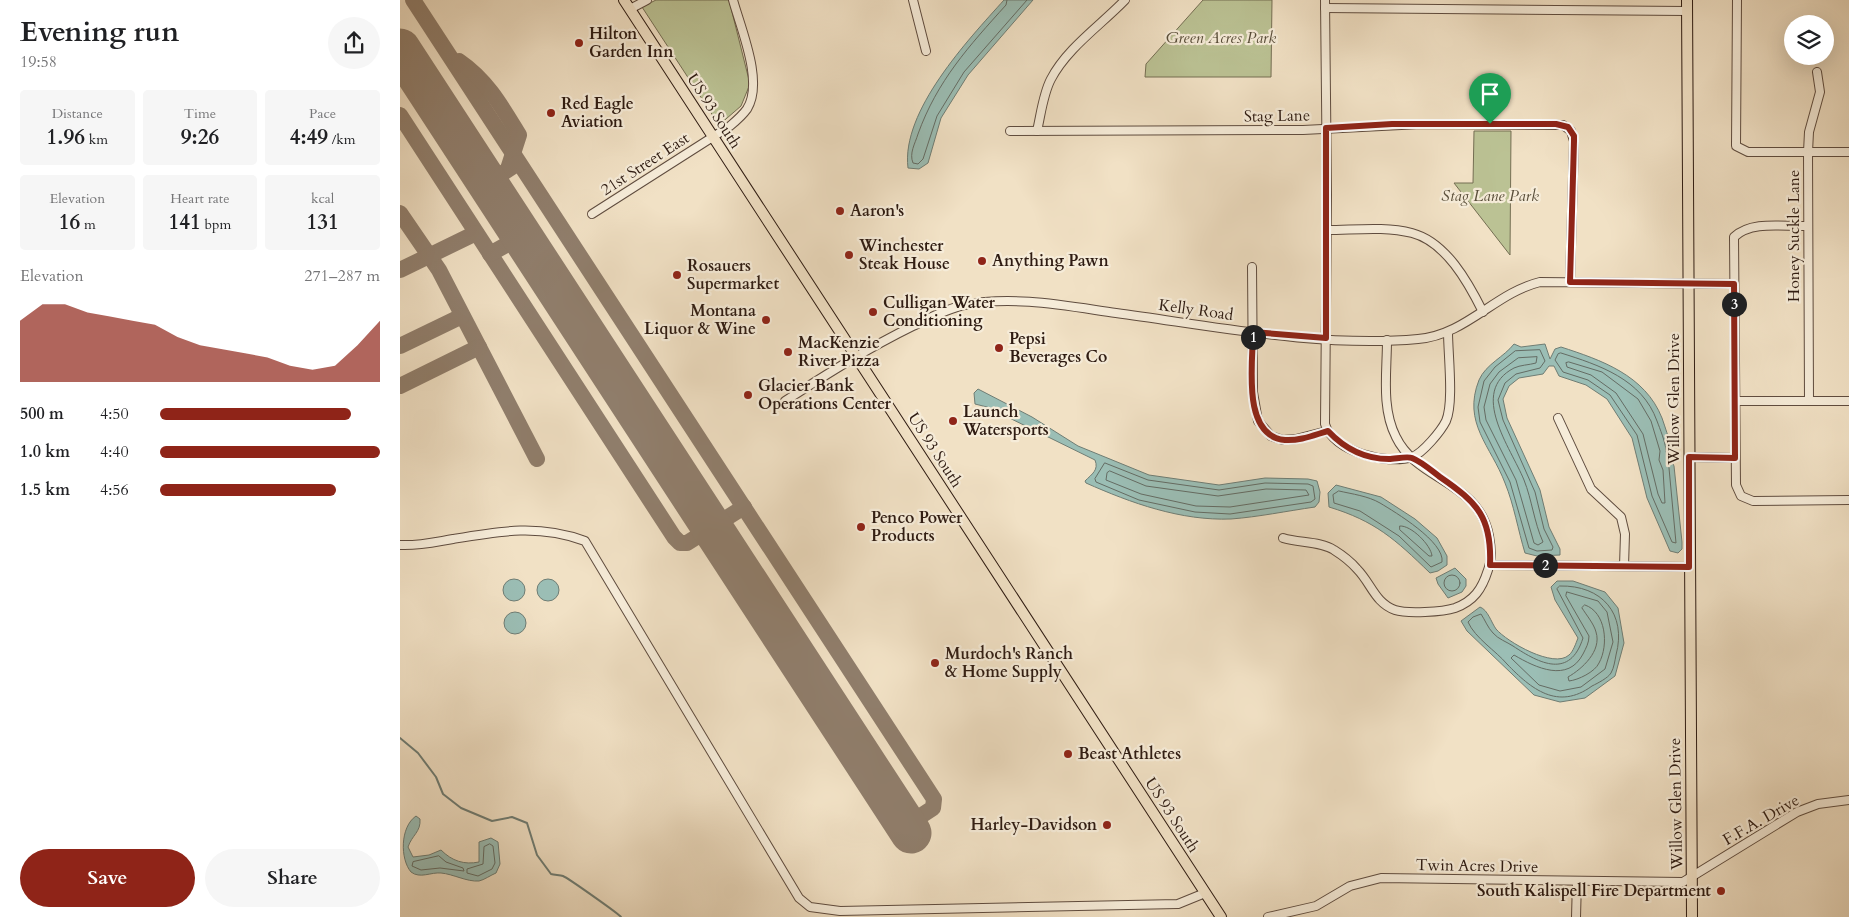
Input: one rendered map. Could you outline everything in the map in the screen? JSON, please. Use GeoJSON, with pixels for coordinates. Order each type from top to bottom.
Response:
{"type":"FeatureCollection","features":[{"type":"Feature","properties":{"kind":"main road","name":"US 93 South"},"geometry":{"type":"LineString","coordinates":[[624,0],[1221,917]]}},
{"type":"Feature","properties":{"kind":"main road","name":"Willow Glen Drive"},"geometry":{"type":"LineString","coordinates":[[1687,0],[1692,917]]}},
{"type":"Feature","properties":{"kind":"street"},"geometry":{"type":"LineString","coordinates":[[630,9],[647,0]]}},
{"type":"Feature","properties":{"kind":"street","name":"21st Street East"},"geometry":{"type":"LineString","coordinates":[[592,214],[741,116],[749,105],[754,90],[752,73],[733,0]]}},
{"type":"Feature","properties":{"kind":"street"},"geometry":{"type":"LineString","coordinates":[[913,0],[926,52]]}},
{"type":"Feature","properties":{"kind":"street"},"geometry":{"type":"LineString","coordinates":[[1037,131],[1047,88],[1055,72],[1074,50],[1125,0]]}},
{"type":"Feature","properties":{"kind":"street"},"geometry":{"type":"LineString","coordinates":[[1442,0],[1442,9]]}},
{"type":"Feature","properties":{"kind":"street"},"geometry":{"type":"LineString","coordinates":[[1500,0],[1500,9]]}},
{"type":"Feature","properties":{"kind":"street"},"geometry":{"type":"LineString","coordinates":[[1737,0],[1736,146],[1748,152],[1849,152]]}},
{"type":"Feature","properties":{"kind":"street"},"geometry":{"type":"LineString","coordinates":[[1448,332],[1448,416],[1436,436],[1414,456],[1387,459],[1362,454],[1344,445],[1328,431],[1325,424],[1325,4],[1384,4],[1442,9],[1687,11]]}},
{"type":"Feature","properties":{"kind":"street","name":"Honey Suckle Lane"},"geometry":{"type":"LineString","coordinates":[[1809,401],[1808,152],[1809,132],[1820,92],[1817,72]]}},
{"type":"Feature","properties":{"kind":"street","name":"Stag Lane"},"geometry":{"type":"LineString","coordinates":[[1010,131],[1326,128],[1421,124],[1556,124],[1568,127],[1574,136],[1570,282]]}},
{"type":"Feature","properties":{"kind":"street"},"geometry":{"type":"LineString","coordinates":[[1808,226],[1753,227],[1742,230],[1734,237],[1735,458],[1737,489],[1741,496],[1747,500],[1849,500]]}},
{"type":"Feature","properties":{"kind":"street"},"geometry":{"type":"LineString","coordinates":[[1326,230],[1396,231],[1425,238],[1452,262],[1470,288],[1483,312]]}},
{"type":"Feature","properties":{"kind":"street"},"geometry":{"type":"LineString","coordinates":[[1252,267],[1254,408],[1261,427],[1271,436],[1283,440],[1296,439],[1328,431]]}},
{"type":"Feature","properties":{"kind":"street","name":"Kelly Road"},"geometry":{"type":"LineString","coordinates":[[785,401],[855,356],[944,311],[984,303],[1062,306],[1253,332],[1326,338],[1387,340],[1431,338],[1448,332],[1483,312],[1512,292],[1530,285],[1550,281],[1734,284]]}},
{"type":"Feature","properties":{"kind":"street"},"geometry":{"type":"LineString","coordinates":[[1282,538],[1297,543],[1320,544],[1332,548],[1357,568],[1379,601],[1396,610],[1445,611],[1467,604],[1477,594],[1490,565],[1488,528],[1478,507],[1459,490],[1410,457],[1397,440],[1388,414],[1387,340]]}},
{"type":"Feature","properties":{"kind":"street"},"geometry":{"type":"LineString","coordinates":[[1735,402],[1849,402]]}},
{"type":"Feature","properties":{"kind":"street"},"geometry":{"type":"LineString","coordinates":[[1558,418],[1591,489],[1621,517],[1625,534],[1624,566]]}},
{"type":"Feature","properties":{"kind":"street"},"geometry":{"type":"LineString","coordinates":[[1689,457],[1735,458]]}},
{"type":"Feature","properties":{"kind":"street"},"geometry":{"type":"LineString","coordinates":[[400,545],[418,546],[470,536],[526,530],[548,530],[585,542],[756,829],[800,898],[810,907],[840,911],[1178,904],[1205,893]]}},
{"type":"Feature","properties":{"kind":"street"},"geometry":{"type":"LineString","coordinates":[[1490,565],[1689,567]]}},
{"type":"Feature","properties":{"kind":"street","name":"F.F.A. Drive"},"geometry":{"type":"LineString","coordinates":[[1692,878],[1777,822],[1797,812],[1818,804],[1849,800]]}},
{"type":"Feature","properties":{"kind":"street","name":"Twin Acres Drive"},"geometry":{"type":"LineString","coordinates":[[1268,917],[1316,906],[1350,886],[1381,878],[1676,882],[1692,878]]}},
{"type":"Feature","properties":{"kind":"street"},"geometry":{"type":"LineString","coordinates":[[1576,917],[1577,882]]}},
{"type":"Feature","properties":{"kind":"green space"},"geometry":{"type":"Polygon","coordinates":[[[656,0],[729,0],[750,84],[741,106],[719,125],[642,7],[656,0]]]}},
{"type":"Feature","properties":{"kind":"green space","name":"Green Acres Park"},"geometry":{"type":"Polygon","coordinates":[[[1203,0],[1272,0],[1271,77],[1145,77],[1146,64],[1203,0]]]}},
{"type":"Feature","properties":{"kind":"green space","name":"Stag Lane Park"},"geometry":{"type":"Polygon","coordinates":[[[1474,131],[1511,131],[1510,255],[1454,183],[1473,183],[1474,131]]]}},
{"type":"Feature","properties":{"kind":"water"},"geometry":{"type":"Polygon","coordinates":[[[1004,0],[1033,0],[968,75],[941,118],[928,163],[919,169],[908,168],[909,146],[915,123],[926,100],[956,56],[1004,0]]]}},
{"type":"Feature","properties":{"kind":"water"},"geometry":{"type":"Polygon","coordinates":[[[1514,344],[1521,347],[1545,344],[1550,359],[1555,349],[1561,347],[1576,352],[1620,371],[1645,391],[1662,418],[1672,450],[1682,542],[1682,549],[1678,553],[1670,551],[1647,498],[1632,438],[1607,399],[1586,385],[1559,376],[1554,366],[1549,366],[1543,374],[1519,378],[1509,386],[1503,399],[1507,418],[1540,490],[1549,527],[1560,549],[1560,555],[1537,556],[1525,553],[1508,491],[1480,434],[1474,409],[1475,395],[1482,374],[1514,344]]]}},
{"type":"Feature","properties":{"kind":"water"},"geometry":{"type":"Polygon","coordinates":[[[978,389],[1032,417],[1078,446],[1149,475],[1219,485],[1265,478],[1308,479],[1317,481],[1320,492],[1319,502],[1315,507],[1231,519],[1212,519],[1175,514],[1138,504],[1086,483],[1085,481],[1096,467],[1095,460],[987,407],[975,404],[974,393],[978,389]]]}},
{"type":"Feature","properties":{"kind":"water"},"geometry":{"type":"Polygon","coordinates":[[[1336,485],[1381,497],[1415,519],[1437,538],[1447,556],[1447,565],[1438,571],[1430,573],[1384,532],[1359,518],[1329,507],[1328,493],[1336,485]]]}},
{"type":"Feature","properties":{"kind":"water"},"geometry":{"type":"Polygon","coordinates":[[[1455,568],[1466,579],[1466,586],[1462,592],[1448,598],[1436,578],[1455,568]]]}},
{"type":"Feature","properties":{"kind":"water"},"geometry":{"type":"Polygon","coordinates":[[[514,579],[522,582],[525,590],[522,598],[514,601],[506,598],[503,590],[506,582],[514,579]]]}},
{"type":"Feature","properties":{"kind":"water"},"geometry":{"type":"Polygon","coordinates":[[[548,579],[556,582],[559,590],[556,598],[548,601],[540,598],[537,590],[540,582],[548,579]]]}},
{"type":"Feature","properties":{"kind":"water"},"geometry":{"type":"Polygon","coordinates":[[[1557,581],[1573,581],[1605,592],[1618,608],[1624,643],[1615,676],[1585,698],[1560,702],[1534,695],[1467,631],[1461,621],[1480,607],[1487,613],[1496,629],[1510,641],[1542,656],[1553,659],[1562,658],[1570,654],[1578,638],[1555,600],[1551,587],[1557,581]]]}},
{"type":"Feature","properties":{"kind":"water"},"geometry":{"type":"Polygon","coordinates":[[[515,612],[523,615],[526,623],[523,631],[515,634],[507,631],[504,623],[507,615],[515,612]]]}},
{"type":"Feature","properties":{"kind":"water"},"geometry":{"type":"Polygon","coordinates":[[[416,816],[420,819],[419,827],[408,847],[413,857],[429,855],[441,850],[449,857],[459,861],[468,863],[479,862],[479,842],[491,838],[498,842],[500,864],[496,873],[479,881],[474,881],[441,873],[418,875],[411,872],[405,859],[403,843],[407,828],[416,816]]]}},
{"type":"Feature","properties":{"kind":"waterway"},"geometry":{"type":"LineString","coordinates":[[400,738],[418,753],[436,777],[443,794],[461,808],[492,821],[512,817],[527,823],[537,855],[551,874],[567,878],[621,917]]}},
{"type":"Feature","properties":{"kind":"taxiway"},"geometry":{"type":"LineString","coordinates":[[413,0],[934,799],[933,808],[907,825]]}},
{"type":"Feature","properties":{"kind":"taxiway"},"geometry":{"type":"LineString","coordinates":[[459,61],[486,85],[519,135],[508,169]]}},
{"type":"Feature","properties":{"kind":"taxiway"},"geometry":{"type":"LineString","coordinates":[[400,115],[674,537],[680,543],[687,543],[744,507]]}},
{"type":"Feature","properties":{"kind":"taxiway"},"geometry":{"type":"LineString","coordinates":[[488,183],[518,163]]}},
{"type":"Feature","properties":{"kind":"taxiway"},"geometry":{"type":"LineString","coordinates":[[400,213],[439,270],[537,459]]}},
{"type":"Feature","properties":{"kind":"taxiway"},"geometry":{"type":"LineString","coordinates":[[400,270],[476,233]]}},
{"type":"Feature","properties":{"kind":"taxiway"},"geometry":{"type":"LineString","coordinates":[[490,254],[522,236]]}},
{"type":"Feature","properties":{"kind":"taxiway"},"geometry":{"type":"LineString","coordinates":[[400,346],[462,316]]}},
{"type":"Feature","properties":{"kind":"taxiway"},"geometry":{"type":"LineString","coordinates":[[400,386],[479,347]]}},
{"type":"Feature","properties":{"kind":"runway"},"geometry":{"type":"LineString","coordinates":[[400,49],[911,833]]}},
{"type":"Feature","properties":{"kind":"place","name":"Hilton Garden Inn"},"geometry":{"type":"Point","coordinates":[579,43]}},
{"type":"Feature","properties":{"kind":"place","name":"Red Eagle Aviation"},"geometry":{"type":"Point","coordinates":[551,113]}},
{"type":"Feature","properties":{"kind":"place","name":"Aaron's"},"geometry":{"type":"Point","coordinates":[840,211]}},
{"type":"Feature","properties":{"kind":"place","name":"Winchester Steak House"},"geometry":{"type":"Point","coordinates":[849,255]}},
{"type":"Feature","properties":{"kind":"place","name":"Anything Pawn"},"geometry":{"type":"Point","coordinates":[982,261]}},
{"type":"Feature","properties":{"kind":"place","name":"Rosauers Supermarket"},"geometry":{"type":"Point","coordinates":[677,275]}},
{"type":"Feature","properties":{"kind":"place","name":"Culligan Water Conditioning"},"geometry":{"type":"Point","coordinates":[873,312]}},
{"type":"Feature","properties":{"kind":"place","name":"Montana Liquor & Wine"},"geometry":{"type":"Point","coordinates":[766,320]}},
{"type":"Feature","properties":{"kind":"place","name":"Pepsi Beverages Co"},"geometry":{"type":"Point","coordinates":[999,348]}},
{"type":"Feature","properties":{"kind":"place","name":"MacKenzie River Pizza"},"geometry":{"type":"Point","coordinates":[788,352]}},
{"type":"Feature","properties":{"kind":"place","name":"Glacier Bank Operations Center"},"geometry":{"type":"Point","coordinates":[748,395]}},
{"type":"Feature","properties":{"kind":"place","name":"Launch Watersports"},"geometry":{"type":"Point","coordinates":[953,421]}},
{"type":"Feature","properties":{"kind":"place","name":"Penco Power Products"},"geometry":{"type":"Point","coordinates":[861,527]}},
{"type":"Feature","properties":{"kind":"place","name":"Murdoch's Ranch & Home Supply"},"geometry":{"type":"Point","coordinates":[935,663]}},
{"type":"Feature","properties":{"kind":"place","name":"Beast Athletes"},"geometry":{"type":"Point","coordinates":[1068,754]}},
{"type":"Feature","properties":{"kind":"place","name":"Harley-Davidson"},"geometry":{"type":"Point","coordinates":[1107,825]}},
{"type":"Feature","properties":{"kind":"place","name":"South Kalispell Fire Department"},"geometry":{"type":"Point","coordinates":[1721,891]}},
{"type":"Feature","properties":{"kind":"route"},"geometry":{"type":"LineString","coordinates":[[1392,124],[1490,124],[1556,124],[1568,127],[1574,136],[1570,282],[1734,284],[1735,458],[1689,457],[1689,567],[1490,565],[1491,550],[1488,528],[1478,507],[1466,496],[1410,457],[1387,459],[1362,454],[1344,445],[1328,431],[1309,437],[1283,440],[1271,436],[1261,427],[1258,421],[1254,408],[1253,392],[1253,332],[1326,338],[1326,128],[1392,124]]}}]}
